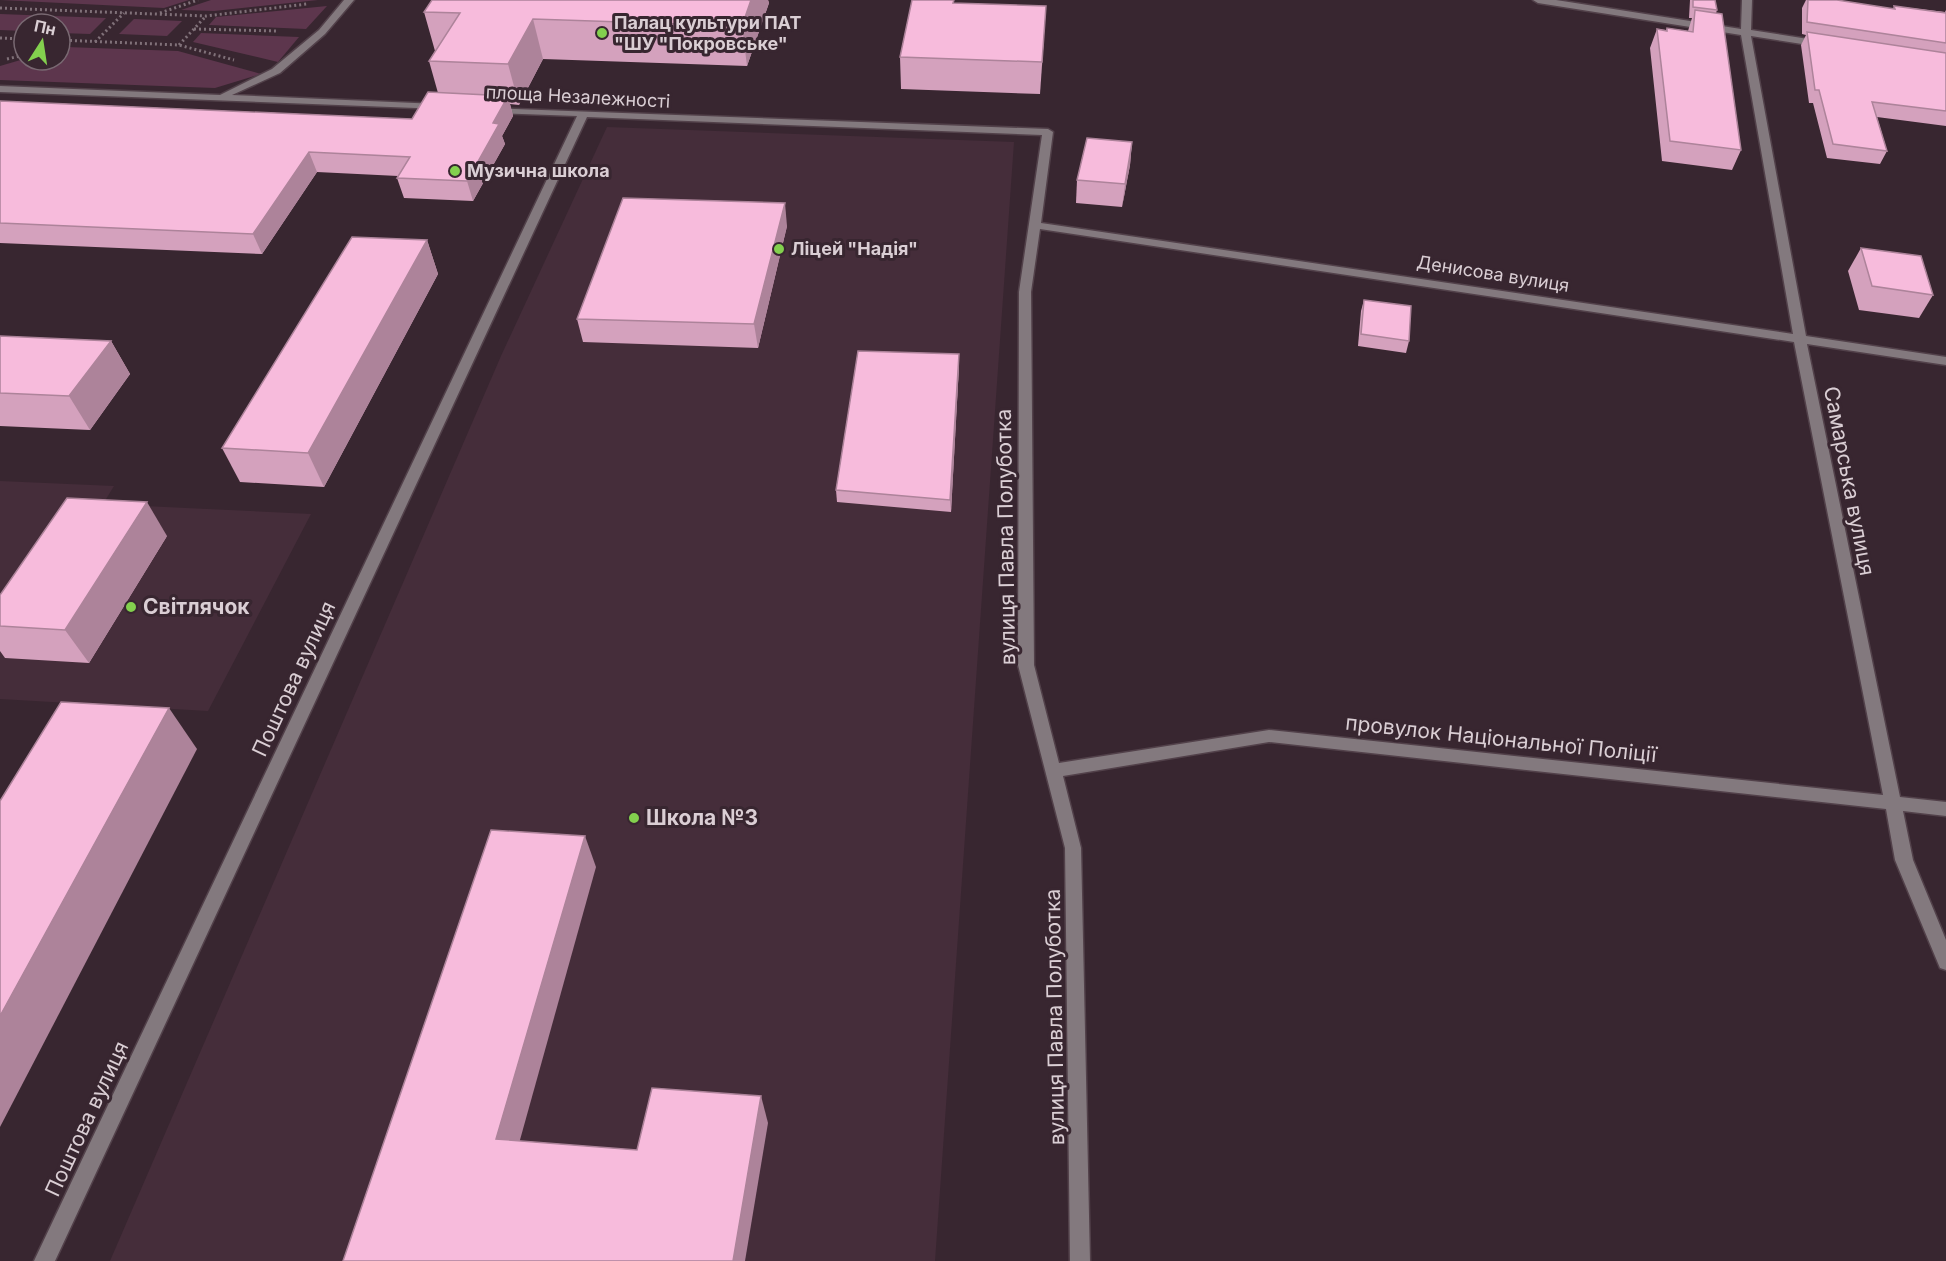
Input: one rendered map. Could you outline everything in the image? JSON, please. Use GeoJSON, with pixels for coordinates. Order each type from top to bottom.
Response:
{"type":"FeatureCollection","features":[{"type":"Feature","properties":{"kind":"street"},"geometry":{"type":"LineString","coordinates":[[222,96],[276,71],[322,32],[349,0]]}},
{"type":"Feature","properties":{"kind":"street"},"geometry":{"type":"LineString","coordinates":[[1538,0],[1828,45]]}},
{"type":"Feature","properties":{"kind":"street","name":"Самарська вулиця"},"geometry":{"type":"LineString","coordinates":[[1747,0],[1746,33],[1800,339],[1904,860],[1946,962]]}},
{"type":"Feature","properties":{"kind":"street","name":"площа Незалежності"},"geometry":{"type":"LineString","coordinates":[[0,89],[222,96],[455,108]]}},
{"type":"Feature","properties":{"kind":"street","name":"площа Незалежності"},"geometry":{"type":"LineString","coordinates":[[478,109],[1048,132]]}},
{"type":"Feature","properties":{"kind":"street","name":"Поштова вулиця"},"geometry":{"type":"LineString","coordinates":[[44,1261],[583,115]]}},
{"type":"Feature","properties":{"kind":"street","name":"вулиця Павла Полуботка"},"geometry":{"type":"LineString","coordinates":[[1048,132],[1025,292],[1026,664],[1073,849],[1080,1261]]}},
{"type":"Feature","properties":{"kind":"street","name":"Денисова вулиця"},"geometry":{"type":"LineString","coordinates":[[1034,225],[1946,361]]}},
{"type":"Feature","properties":{"kind":"street","name":"провулок Національної Поліції"},"geometry":{"type":"LineString","coordinates":[[1053,771],[1269,736],[1946,809]]}},
{"type":"Feature","properties":{"kind":"path"},"geometry":{"type":"LineString","coordinates":[[156,14],[198,0]]}},
{"type":"Feature","properties":{"kind":"path"},"geometry":{"type":"LineString","coordinates":[[0,8],[206,16],[308,4]]}},
{"type":"Feature","properties":{"kind":"path"},"geometry":{"type":"LineString","coordinates":[[95,42],[125,13]]}},
{"type":"Feature","properties":{"kind":"path"},"geometry":{"type":"LineString","coordinates":[[179,45],[206,16]]}},
{"type":"Feature","properties":{"kind":"path"},"geometry":{"type":"LineString","coordinates":[[194,29],[322,32]]}},
{"type":"Feature","properties":{"kind":"path"},"geometry":{"type":"LineString","coordinates":[[72,41],[179,45],[276,71]]}},
{"type":"Feature","properties":{"kind":"shaded area"},"geometry":{"type":"Polygon","coordinates":[[[0,0],[189,0],[164,8],[0,0]]]}},
{"type":"Feature","properties":{"kind":"shaded area"},"geometry":{"type":"Polygon","coordinates":[[[211,0],[318,0],[214,11],[181,10],[211,0]]]}},
{"type":"Feature","properties":{"kind":"shaded area"},"geometry":{"type":"Polygon","coordinates":[[[327,6],[306,29],[209,25],[216,17],[327,6]]]}},
{"type":"Feature","properties":{"kind":"shaded area"},"geometry":{"type":"Polygon","coordinates":[[[0,14],[12,14],[12,30],[0,30],[0,14]]]}},
{"type":"Feature","properties":{"kind":"shaded area"},"geometry":{"type":"Polygon","coordinates":[[[72,17],[106,18],[90,34],[72,33],[72,17]]]}},
{"type":"Feature","properties":{"kind":"shaded area"},"geometry":{"type":"Polygon","coordinates":[[[134,19],[182,21],[167,36],[119,34],[134,19]]]}},
{"type":"Feature","properties":{"kind":"shaded area"},"geometry":{"type":"Polygon","coordinates":[[[201,33],[299,37],[278,62],[193,42],[201,33]]]}},
{"type":"Feature","properties":{"kind":"shaded area"},"geometry":{"type":"Polygon","coordinates":[[[72,47],[178,51],[261,74],[215,88],[0,80],[0,66],[12,62],[12,72],[72,72],[72,47]]]}},
{"type":"Feature","properties":{"kind":"shaded area","name":"Школа №3"},"geometry":{"type":"Polygon","coordinates":[[[607,127],[1014,142],[935,1261],[110,1261],[501,356],[607,127]]]}},
{"type":"Feature","properties":{"kind":"shaded area","name":"Світлячок"},"geometry":{"type":"Polygon","coordinates":[[[0,481],[114,486],[103,504],[311,514],[208,711],[0,699],[0,481]]]}},
{"type":"Feature","properties":{"kind":"building"},"geometry":{"type":"Polygon","coordinates":[[[432,0],[751,0],[742,26],[533,19],[508,64],[429,61],[460,13],[424,12],[432,0]]]}},
{"type":"Feature","properties":{"kind":"building"},"geometry":{"type":"Polygon","coordinates":[[[912,0],[954,0],[953,3],[1046,6],[1042,62],[900,57],[912,0]]]}},
{"type":"Feature","properties":{"kind":"building"},"geometry":{"type":"Polygon","coordinates":[[[1693,0],[1715,0],[1717,10],[1693,7],[1693,0]]]}},
{"type":"Feature","properties":{"kind":"building"},"geometry":{"type":"Polygon","coordinates":[[[1808,0],[1837,0],[1895,9],[1894,6],[1946,13],[1946,43],[1807,22],[1808,0]]]}},
{"type":"Feature","properties":{"kind":"building"},"geometry":{"type":"Polygon","coordinates":[[[1695,10],[1722,14],[1741,150],[1670,141],[1657,29],[1667,31],[1667,28],[1693,32],[1695,10]]]}},
{"type":"Feature","properties":{"kind":"building"},"geometry":{"type":"Polygon","coordinates":[[[1807,32],[1946,53],[1946,111],[1872,102],[1887,151],[1833,144],[1819,90],[1815,90],[1807,32]]]}},
{"type":"Feature","properties":{"kind":"building"},"geometry":{"type":"Polygon","coordinates":[[[428,92],[508,96],[493,123],[499,124],[467,181],[397,178],[410,157],[309,152],[253,234],[0,223],[0,101],[412,119],[428,92]]]}},
{"type":"Feature","properties":{"kind":"building"},"geometry":{"type":"Polygon","coordinates":[[[1087,138],[1132,142],[1125,184],[1077,180],[1087,138]]]}},
{"type":"Feature","properties":{"kind":"building"},"geometry":{"type":"Polygon","coordinates":[[[623,198],[785,203],[754,324],[577,319],[623,198]]]}},
{"type":"Feature","properties":{"kind":"building"},"geometry":{"type":"Polygon","coordinates":[[[352,237],[427,240],[308,453],[222,448],[352,237]]]}},
{"type":"Feature","properties":{"kind":"building"},"geometry":{"type":"Polygon","coordinates":[[[1861,248],[1921,256],[1933,295],[1872,286],[1861,248]]]}},
{"type":"Feature","properties":{"kind":"building"},"geometry":{"type":"Polygon","coordinates":[[[1364,300],[1411,306],[1409,341],[1361,334],[1364,300]]]}},
{"type":"Feature","properties":{"kind":"building"},"geometry":{"type":"Polygon","coordinates":[[[0,336],[111,341],[69,396],[0,393],[0,336]]]}},
{"type":"Feature","properties":{"kind":"building"},"geometry":{"type":"Polygon","coordinates":[[[858,351],[959,354],[950,500],[836,490],[858,351]]]}},
{"type":"Feature","properties":{"kind":"building"},"geometry":{"type":"Polygon","coordinates":[[[67,498],[147,502],[65,630],[0,626],[0,595],[67,498]]]}},
{"type":"Feature","properties":{"kind":"building"},"geometry":{"type":"Polygon","coordinates":[[[61,702],[169,708],[0,1016],[0,801],[61,702]]]}},
{"type":"Feature","properties":{"kind":"building"},"geometry":{"type":"Polygon","coordinates":[[[491,830],[585,836],[496,1139],[637,1150],[652,1088],[761,1096],[733,1261],[343,1261],[491,830]]]}},
{"type":"Feature","properties":{"kind":"place","name":"Палац культури ПАТ \"ШУ \"Покровське\""},"geometry":{"type":"Point","coordinates":[602,33]}},
{"type":"Feature","properties":{"kind":"place","name":"Музична школа"},"geometry":{"type":"Point","coordinates":[455,171]}},
{"type":"Feature","properties":{"kind":"place","name":"Ліцей \"Надія\""},"geometry":{"type":"Point","coordinates":[779,249]}},
{"type":"Feature","properties":{"kind":"place","name":"Світлячок"},"geometry":{"type":"Point","coordinates":[131,607]}},
{"type":"Feature","properties":{"kind":"place","name":"Школа №3"},"geometry":{"type":"Point","coordinates":[634,818]}}]}
